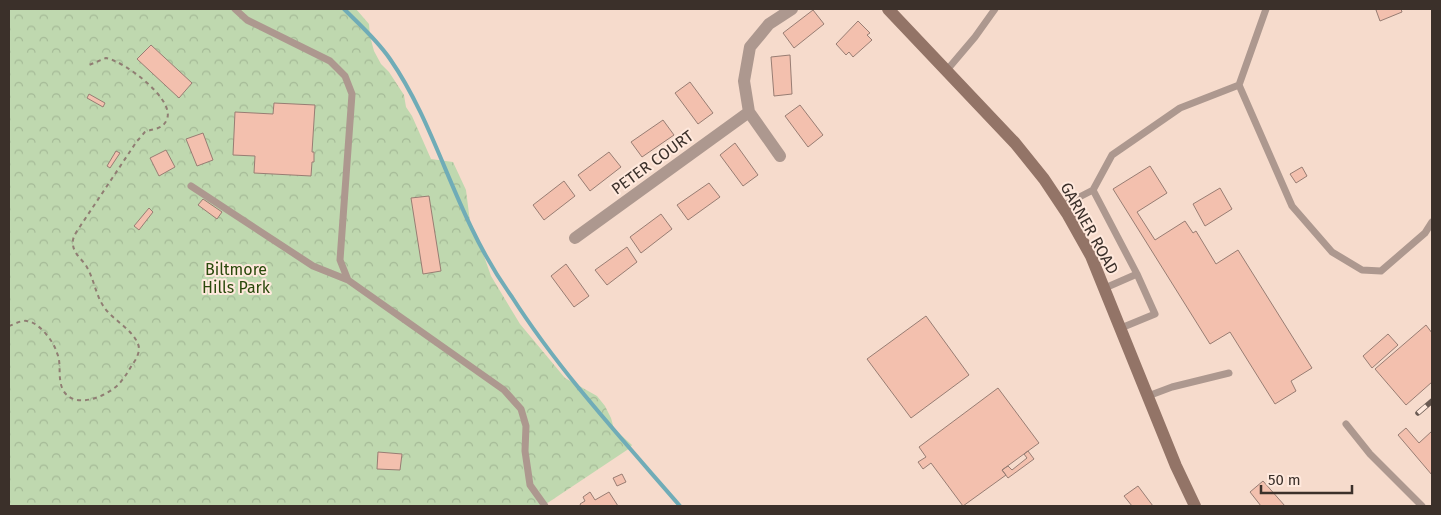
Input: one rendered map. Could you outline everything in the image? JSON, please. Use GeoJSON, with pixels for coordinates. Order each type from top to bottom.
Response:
{"type":"FeatureCollection","features":[{"type":"Feature","properties":{"kind":"main road","name":"GARNER ROAD"},"geometry":{"type":"LineString","coordinates":[[888,9],[1015,143],[1044,179],[1062,206],[1091,256],[1122,328],[1176,466],[1195,506]]}},
{"type":"Feature","properties":{"kind":"street"},"geometry":{"type":"LineString","coordinates":[[780,156],[749,112],[744,81],[750,47],[769,24],[792,9]]}},
{"type":"Feature","properties":{"kind":"street","name":"PETER COURT"},"geometry":{"type":"LineString","coordinates":[[575,238],[749,112]]}},
{"type":"Feature","properties":{"kind":"lane"},"geometry":{"type":"LineString","coordinates":[[235,9],[248,20],[330,61],[345,76],[352,94],[340,260],[348,280]]}},
{"type":"Feature","properties":{"kind":"lane"},"geometry":{"type":"LineString","coordinates":[[947,70],[975,37],[995,9]]}},
{"type":"Feature","properties":{"kind":"lane"},"geometry":{"type":"LineString","coordinates":[[1266,9],[1238,85],[1292,206],[1332,252],[1362,270],[1381,271],[1426,233],[1432,222]]}},
{"type":"Feature","properties":{"kind":"lane"},"geometry":{"type":"LineString","coordinates":[[1062,206],[1093,190],[1112,155],[1180,108],[1238,85]]}},
{"type":"Feature","properties":{"kind":"lane"},"geometry":{"type":"LineString","coordinates":[[191,186],[313,266],[348,280],[504,390],[521,409],[526,426],[525,450],[530,485],[545,506]]}},
{"type":"Feature","properties":{"kind":"lane"},"geometry":{"type":"LineString","coordinates":[[1093,190],[1137,274],[1155,314],[1122,328]]}},
{"type":"Feature","properties":{"kind":"lane"},"geometry":{"type":"LineString","coordinates":[[1105,288],[1137,274]]}},
{"type":"Feature","properties":{"kind":"lane"},"geometry":{"type":"LineString","coordinates":[[1148,396],[1172,387],[1229,373]]}},
{"type":"Feature","properties":{"kind":"lane"},"geometry":{"type":"LineString","coordinates":[[1346,424],[1370,454],[1422,506]]}},
{"type":"Feature","properties":{"kind":"path"},"geometry":{"type":"LineString","coordinates":[[9,326],[28,321],[36,325],[45,334],[58,353],[62,387],[73,400],[81,401],[96,398],[118,385],[139,351],[139,345],[135,338],[111,315],[98,298],[88,269],[74,251],[72,244],[77,231],[137,141],[145,132],[164,125],[167,120],[168,108],[164,100],[144,79],[118,62],[106,58],[89,65]]}},
{"type":"Feature","properties":{"kind":"green space","name":"Biltmore Hills Park"},"geometry":{"type":"Polygon","coordinates":[[[9,9],[356,9],[369,24],[374,51],[381,64],[389,72],[404,95],[406,107],[412,116],[431,159],[453,162],[466,190],[470,222],[491,276],[520,324],[565,378],[597,396],[605,406],[614,429],[632,445],[630,448],[543,506],[9,506],[9,9]]]}},
{"type":"Feature","properties":{"kind":"building"},"geometry":{"type":"Polygon","coordinates":[[[1401,9],[1402,12],[1380,21],[1376,10],[1401,9]]]}},
{"type":"Feature","properties":{"kind":"building"},"geometry":{"type":"Polygon","coordinates":[[[813,10],[824,24],[794,48],[783,33],[813,10]]]}},
{"type":"Feature","properties":{"kind":"building"},"geometry":{"type":"Polygon","coordinates":[[[858,21],[870,33],[867,35],[872,40],[853,57],[849,52],[846,55],[836,44],[858,21]]]}},
{"type":"Feature","properties":{"kind":"building"},"geometry":{"type":"Polygon","coordinates":[[[151,45],[192,83],[179,98],[137,59],[151,45]]]}},
{"type":"Feature","properties":{"kind":"building"},"geometry":{"type":"Polygon","coordinates":[[[790,55],[792,94],[774,96],[771,57],[790,55]]]}},
{"type":"Feature","properties":{"kind":"building"},"geometry":{"type":"Polygon","coordinates":[[[690,82],[713,113],[698,124],[675,93],[690,82]]]}},
{"type":"Feature","properties":{"kind":"building"},"geometry":{"type":"Polygon","coordinates":[[[89,94],[105,103],[103,107],[87,98],[89,94]]]}},
{"type":"Feature","properties":{"kind":"building"},"geometry":{"type":"Polygon","coordinates":[[[274,103],[315,105],[312,152],[314,152],[314,162],[312,162],[311,176],[254,173],[255,156],[233,155],[235,112],[273,114],[274,103]]]}},
{"type":"Feature","properties":{"kind":"building"},"geometry":{"type":"Polygon","coordinates":[[[800,105],[823,135],[808,147],[785,116],[800,105]]]}},
{"type":"Feature","properties":{"kind":"building"},"geometry":{"type":"Polygon","coordinates":[[[663,120],[674,135],[642,157],[631,142],[663,120]]]}},
{"type":"Feature","properties":{"kind":"building"},"geometry":{"type":"Polygon","coordinates":[[[203,133],[213,160],[197,166],[186,139],[203,133]]]}},
{"type":"Feature","properties":{"kind":"building"},"geometry":{"type":"Polygon","coordinates":[[[735,143],[758,175],[743,186],[720,155],[735,143]]]}},
{"type":"Feature","properties":{"kind":"building"},"geometry":{"type":"Polygon","coordinates":[[[166,150],[175,167],[159,176],[150,158],[166,150]]]}},
{"type":"Feature","properties":{"kind":"building"},"geometry":{"type":"Polygon","coordinates":[[[116,151],[120,153],[110,168],[107,166],[116,151]]]}},
{"type":"Feature","properties":{"kind":"building"},"geometry":{"type":"Polygon","coordinates":[[[609,152],[621,167],[590,191],[578,175],[609,152]]]}},
{"type":"Feature","properties":{"kind":"building"},"geometry":{"type":"Polygon","coordinates":[[[1150,166],[1167,193],[1137,212],[1155,240],[1185,221],[1193,233],[1196,231],[1216,264],[1238,250],[1312,368],[1291,381],[1296,391],[1275,404],[1230,332],[1210,344],[1113,189],[1150,166]]]}},
{"type":"Feature","properties":{"kind":"building"},"geometry":{"type":"Polygon","coordinates":[[[1302,167],[1307,176],[1296,183],[1290,174],[1302,167]]]}},
{"type":"Feature","properties":{"kind":"building"},"geometry":{"type":"Polygon","coordinates":[[[564,181],[575,196],[544,220],[533,205],[564,181]]]}},
{"type":"Feature","properties":{"kind":"building"},"geometry":{"type":"Polygon","coordinates":[[[709,183],[720,197],[688,220],[677,205],[709,183]]]}},
{"type":"Feature","properties":{"kind":"building"},"geometry":{"type":"Polygon","coordinates":[[[1220,188],[1232,209],[1205,226],[1193,204],[1220,188]]]}},
{"type":"Feature","properties":{"kind":"building"},"geometry":{"type":"Polygon","coordinates":[[[429,196],[441,271],[423,274],[411,198],[429,196]]]}},
{"type":"Feature","properties":{"kind":"building"},"geometry":{"type":"Polygon","coordinates":[[[203,199],[222,212],[217,219],[198,205],[203,199]]]}},
{"type":"Feature","properties":{"kind":"building"},"geometry":{"type":"Polygon","coordinates":[[[149,208],[153,212],[139,230],[134,226],[149,208]]]}},
{"type":"Feature","properties":{"kind":"building"},"geometry":{"type":"Polygon","coordinates":[[[661,214],[672,229],[641,253],[630,237],[661,214]]]}},
{"type":"Feature","properties":{"kind":"building"},"geometry":{"type":"Polygon","coordinates":[[[627,247],[637,262],[607,285],[595,270],[627,247]]]}},
{"type":"Feature","properties":{"kind":"building"},"geometry":{"type":"Polygon","coordinates":[[[566,264],[589,296],[574,307],[551,276],[566,264]]]}},
{"type":"Feature","properties":{"kind":"building"},"geometry":{"type":"Polygon","coordinates":[[[926,316],[969,375],[911,418],[867,359],[926,316]]]}},
{"type":"Feature","properties":{"kind":"building"},"geometry":{"type":"Polygon","coordinates":[[[1426,325],[1432,333],[1432,382],[1406,405],[1375,369],[1426,325]]]}},
{"type":"Feature","properties":{"kind":"building"},"geometry":{"type":"Polygon","coordinates":[[[1388,334],[1398,345],[1372,368],[1363,356],[1388,334]]]}},
{"type":"Feature","properties":{"kind":"building"},"geometry":{"type":"Polygon","coordinates":[[[998,388],[1039,443],[1002,470],[1006,475],[963,506],[931,463],[923,469],[918,462],[926,457],[919,447],[998,388]]]}},
{"type":"Feature","properties":{"kind":"building"},"geometry":{"type":"Polygon","coordinates":[[[1406,428],[1419,443],[1432,431],[1432,475],[1398,435],[1406,428]]]}},
{"type":"Feature","properties":{"kind":"building"},"geometry":{"type":"Polygon","coordinates":[[[1028,451],[1034,459],[1008,478],[1002,470],[1008,466],[1012,470],[1027,458],[1024,454],[1028,451]]]}},
{"type":"Feature","properties":{"kind":"building"},"geometry":{"type":"Polygon","coordinates":[[[378,452],[402,454],[400,470],[377,469],[378,452]]]}},
{"type":"Feature","properties":{"kind":"building"},"geometry":{"type":"Polygon","coordinates":[[[622,474],[626,482],[617,486],[613,478],[622,474]]]}},
{"type":"Feature","properties":{"kind":"building"},"geometry":{"type":"Polygon","coordinates":[[[1263,481],[1285,506],[1261,506],[1250,492],[1263,481]]]}},
{"type":"Feature","properties":{"kind":"building"},"geometry":{"type":"Polygon","coordinates":[[[1138,486],[1153,506],[1132,506],[1124,496],[1138,486]]]}},
{"type":"Feature","properties":{"kind":"building"},"geometry":{"type":"Polygon","coordinates":[[[590,492],[595,500],[609,492],[618,506],[581,506],[580,504],[585,501],[583,497],[590,492]]]}},
{"type":"Feature","properties":{"kind":"waterway"},"geometry":{"type":"LineString","coordinates":[[344,9],[380,45],[403,79],[414,99],[476,238],[506,289],[550,352],[680,506]]}},
{"type":"Feature","properties":{"kind":"railway"},"geometry":{"type":"LineString","coordinates":[[1418,413],[1432,401]]}}]}
